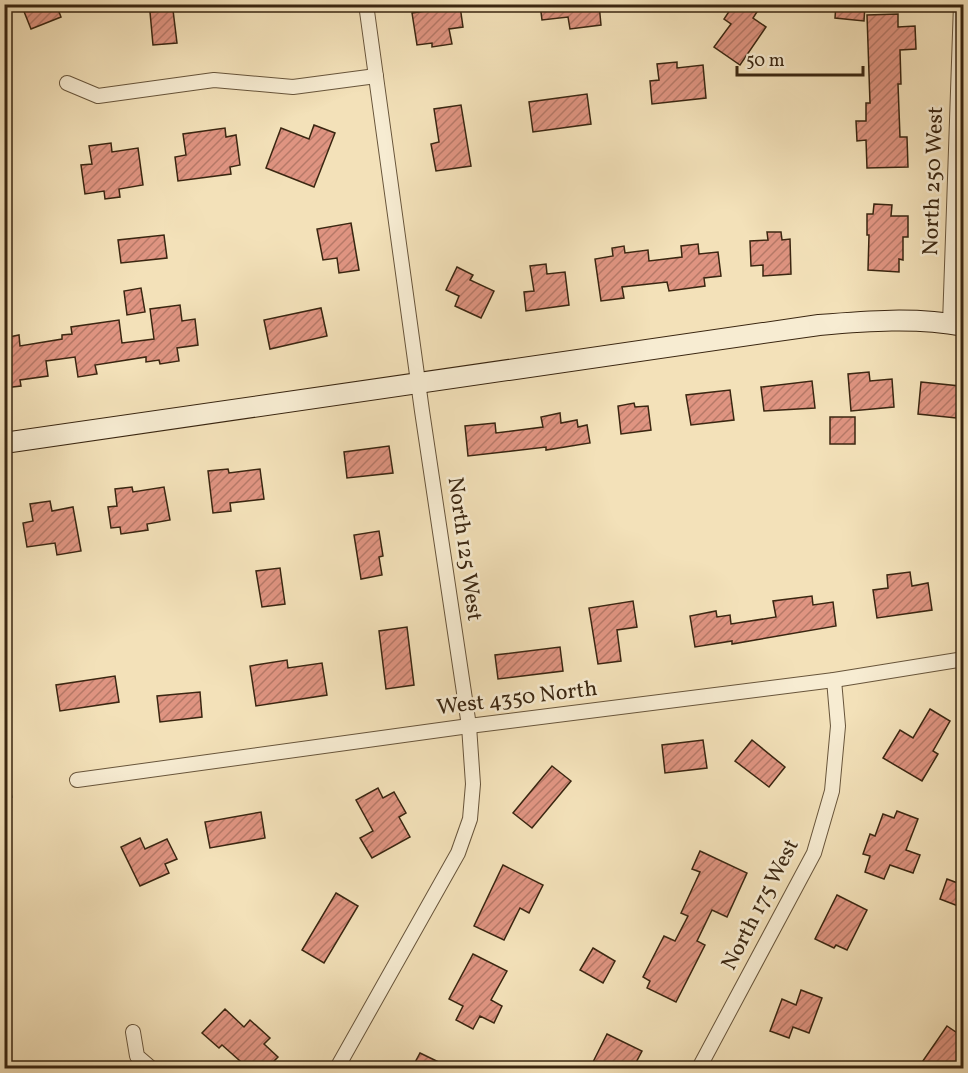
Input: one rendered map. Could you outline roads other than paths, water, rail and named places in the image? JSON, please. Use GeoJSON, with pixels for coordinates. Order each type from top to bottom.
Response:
{"type":"FeatureCollection","features":[{"type":"Feature","properties":{"kind":"street","name":"North 125 West"},"geometry":{"type":"LineString","coordinates":[[337,1068],[458,853],[470,819],[473,784],[469,726],[366,4]]}},
{"type":"Feature","properties":{"kind":"street","name":"North 250 West"},"geometry":{"type":"LineString","coordinates":[[957,325],[961,4]]}},
{"type":"Feature","properties":{"kind":"street"},"geometry":{"type":"LineString","coordinates":[[68,83],[98,96],[214,80],[293,87],[376,76]]}},
{"type":"Feature","properties":{"kind":"street"},"geometry":{"type":"LineString","coordinates":[[4,443],[819,325],[878,320],[957,325]]}},
{"type":"Feature","properties":{"kind":"street","name":"West 4350 North"},"geometry":{"type":"LineString","coordinates":[[77,780],[469,726],[834,680],[963,659]]}},
{"type":"Feature","properties":{"kind":"street","name":"North 175 West"},"geometry":{"type":"LineString","coordinates":[[699,1068],[814,853],[832,791],[838,726],[834,680]]}},
{"type":"Feature","properties":{"kind":"street"},"geometry":{"type":"LineString","coordinates":[[133,1032],[137,1056],[151,1068]]}},
{"type":"Feature","properties":{"kind":"water"},"geometry":{"type":"Polygon","coordinates":[[[5,771],[12,797],[4,807],[5,771]]]}}]}
